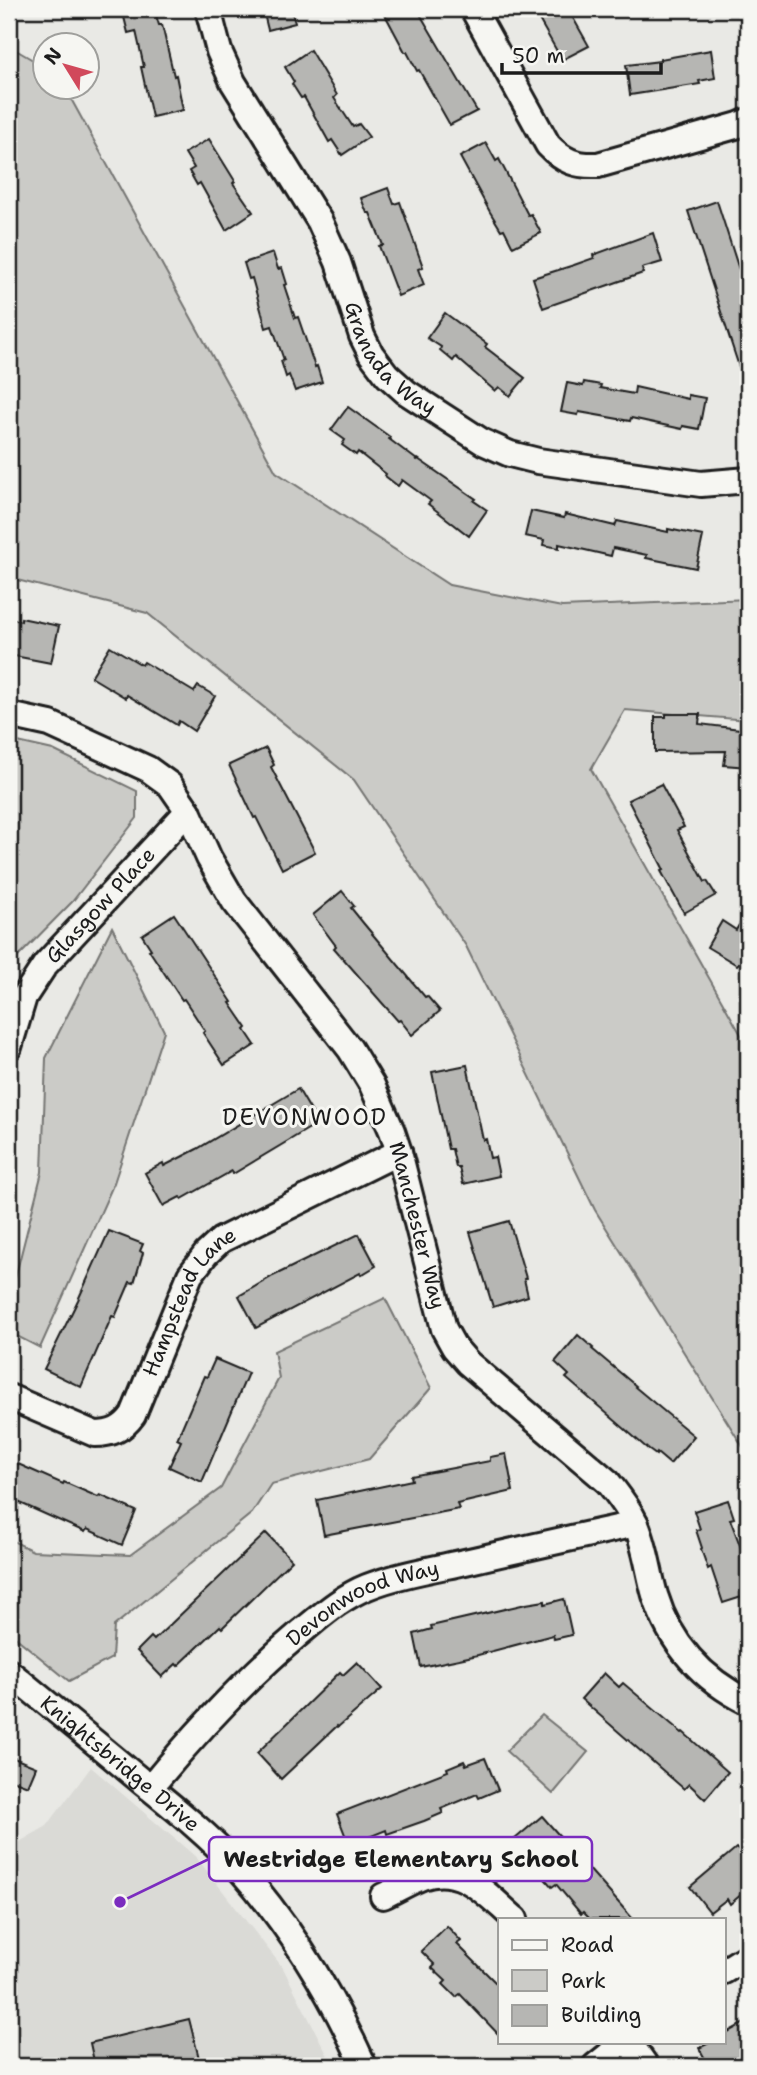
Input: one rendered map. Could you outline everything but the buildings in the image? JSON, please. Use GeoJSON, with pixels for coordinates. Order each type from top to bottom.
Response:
{"type":"FeatureCollection","features":[{"type":"Feature","properties":{"kind":"street","name":"Granada Way"},"geometry":{"type":"LineString","coordinates":[[208,9],[219,51],[233,82],[320,222],[338,262],[362,336],[371,355],[387,375],[406,392],[483,442],[510,454],[538,461],[701,484],[748,480]]}},
{"type":"Feature","properties":{"kind":"street"},"geometry":{"type":"LineString","coordinates":[[473,9],[548,145],[568,162],[583,166],[598,165],[748,121]]}},
{"type":"Feature","properties":{"kind":"street","name":"Manchester Way"},"geometry":{"type":"LineString","coordinates":[[9,715],[50,723],[148,769],[170,785],[188,811],[209,858],[234,901],[350,1049],[372,1085],[392,1131],[444,1329],[454,1347],[468,1363],[608,1482],[626,1505],[636,1524],[656,1596],[667,1625],[683,1651],[703,1673],[726,1691],[748,1702]]}},
{"type":"Feature","properties":{"kind":"street","name":"Glasgow Place"},"geometry":{"type":"LineString","coordinates":[[9,1047],[24,997],[45,965],[188,811]]}},
{"type":"Feature","properties":{"kind":"street","name":"Hampstead Lane"},"geometry":{"type":"LineString","coordinates":[[9,1397],[95,1434],[116,1431],[127,1424],[133,1415],[190,1275],[220,1240],[398,1152]]}},
{"type":"Feature","properties":{"kind":"street","name":"Devonwood Way"},"geometry":{"type":"LineString","coordinates":[[150,1788],[224,1704],[276,1653],[345,1598],[368,1587],[427,1571],[636,1524]]}},
{"type":"Feature","properties":{"kind":"street","name":"Knightsbridge Drive"},"geometry":{"type":"LineString","coordinates":[[9,1672],[150,1788],[225,1854],[269,1904],[301,1948],[334,2004],[363,2066]]}},
{"type":"Feature","properties":{"kind":"street"},"geometry":{"type":"LineString","coordinates":[[383,1896],[423,1876],[439,1872],[455,1874],[470,1880],[514,1918]]}},
{"type":"Feature","properties":{"kind":"street"},"geometry":{"type":"LineString","coordinates":[[726,1969],[748,1956]]}},
{"type":"Feature","properties":{"kind":"street"},"geometry":{"type":"LineString","coordinates":[[595,2066],[618,2044]]}},
{"type":"Feature","properties":{"kind":"street"},"geometry":{"type":"LineString","coordinates":[[630,2044],[646,2066]]}},
{"type":"Feature","properties":{"kind":"shaded area"},"geometry":{"type":"Polygon","coordinates":[[[91,1767],[196,1857],[283,1968],[333,2066],[9,2066],[9,1848],[47,1826],[91,1767]]]}},
{"type":"Feature","properties":{"kind":"green space"},"geometry":{"type":"Polygon","coordinates":[[[9,46],[32,59],[32,102],[73,102],[276,472],[449,585],[562,607],[748,599],[748,720],[625,710],[591,769],[748,1047],[748,1455],[595,1210],[466,946],[354,780],[147,613],[9,578],[9,364],[14,349],[9,325],[9,46]]]}},
{"type":"Feature","properties":{"kind":"green space"},"geometry":{"type":"Polygon","coordinates":[[[9,740],[53,750],[137,791],[137,818],[72,902],[9,966],[9,740]]]}},
{"type":"Feature","properties":{"kind":"green space"},"geometry":{"type":"Polygon","coordinates":[[[112,927],[164,1031],[114,1183],[40,1348],[9,1332],[9,1302],[42,1172],[46,1058],[112,927]]]}},
{"type":"Feature","properties":{"kind":"green space"},"geometry":{"type":"Polygon","coordinates":[[[385,1298],[431,1388],[369,1459],[271,1484],[252,1513],[114,1626],[112,1658],[69,1681],[9,1632],[9,1539],[33,1551],[130,1555],[221,1488],[279,1378],[274,1351],[385,1298]]]}},
{"type":"Feature","properties":{"kind":"green space"},"geometry":{"type":"Polygon","coordinates":[[[542,1715],[588,1752],[553,1794],[506,1751],[542,1715]]]}},
{"type":"Feature","properties":{"kind":"place","name":"Westridge Elementary School"},"geometry":{"type":"Point","coordinates":[120,1902]}},
{"type":"Feature","properties":{"kind":"district","name":"DEVONWOOD"},"geometry":{"type":"Point","coordinates":[305,1117]}}]}
